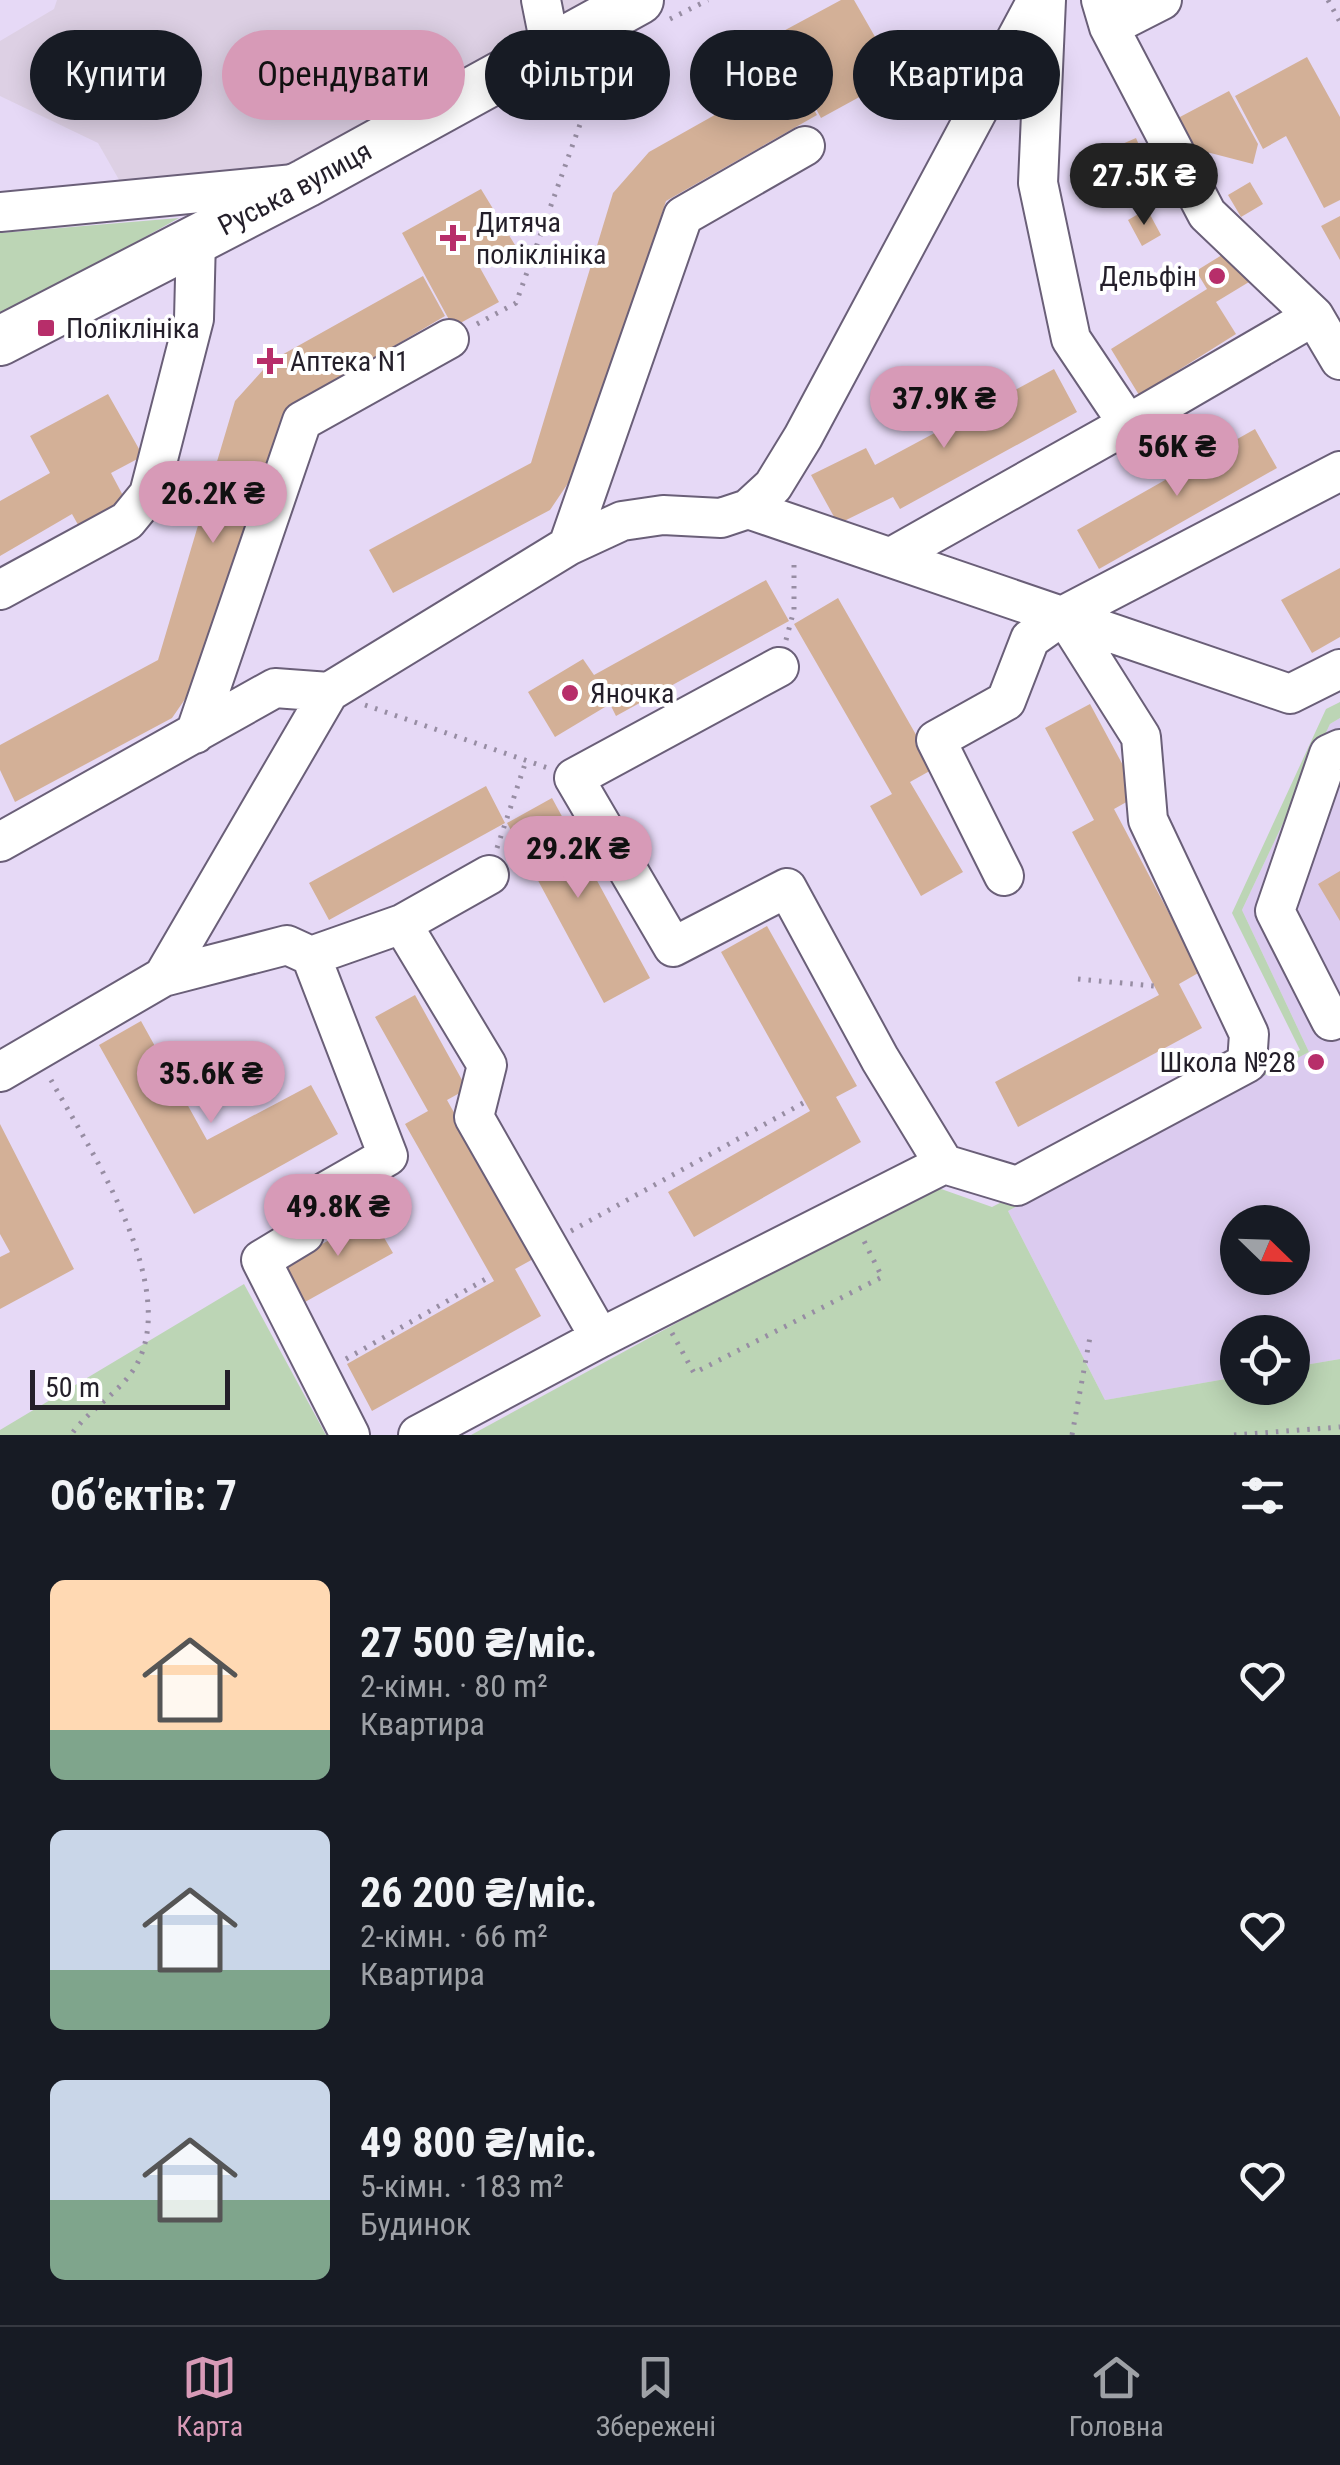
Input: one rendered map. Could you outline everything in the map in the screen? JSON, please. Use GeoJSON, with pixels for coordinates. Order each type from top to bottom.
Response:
{"type":"FeatureCollection","features":[{"type":"Feature","properties":{"kind":"main road","name":"Руська вулиця"},"geometry":{"type":"LineString","coordinates":[[586,30],[639,0]]}},
{"type":"Feature","properties":{"kind":"main road","name":"Руська вулиця"},"geometry":{"type":"LineString","coordinates":[[0,341],[485,86]]}},
{"type":"Feature","properties":{"kind":"lane"},"geometry":{"type":"LineString","coordinates":[[542,0],[547,30]]}},
{"type":"Feature","properties":{"kind":"lane"},"geometry":{"type":"LineString","coordinates":[[162,977],[329,692],[568,546],[622,521],[662,515],[721,518],[748,509],[773,486],[1036,0]]}},
{"type":"Feature","properties":{"kind":"lane"},"geometry":{"type":"LineString","coordinates":[[1046,0],[1038,183],[1071,339],[1128,424]]}},
{"type":"Feature","properties":{"kind":"lane"},"geometry":{"type":"LineString","coordinates":[[1162,0],[1105,14],[1207,214],[1314,316],[1340,360]]}},
{"type":"Feature","properties":{"kind":"lane"},"geometry":{"type":"LineString","coordinates":[[568,546],[683,216],[805,146]]}},
{"type":"Feature","properties":{"kind":"lane"},"geometry":{"type":"LineString","coordinates":[[0,212],[306,183]]}},
{"type":"Feature","properties":{"kind":"lane"},"geometry":{"type":"LineString","coordinates":[[0,590],[127,521],[149,494],[194,319],[196,238]]}},
{"type":"Feature","properties":{"kind":"lane"},"geometry":{"type":"LineString","coordinates":[[893,556],[1314,316]]}},
{"type":"Feature","properties":{"kind":"lane"},"geometry":{"type":"LineString","coordinates":[[196,734],[302,421],[449,340]]}},
{"type":"Feature","properties":{"kind":"lane"},"geometry":{"type":"LineString","coordinates":[[1004,876],[936,740],[1006,701],[1030,639],[1064,615],[1340,472]]}},
{"type":"Feature","properties":{"kind":"lane"},"geometry":{"type":"LineString","coordinates":[[748,509],[1290,694],[1340,669]]}},
{"type":"Feature","properties":{"kind":"lane"},"geometry":{"type":"LineString","coordinates":[[779,666],[574,778],[673,947],[787,888],[880,1059],[944,1164],[1017,1186],[1247,1063],[1249,1034],[1148,820],[1141,738],[1064,615]]}},
{"type":"Feature","properties":{"kind":"lane"},"geometry":{"type":"LineString","coordinates":[[0,842],[275,688],[329,692]]}},
{"type":"Feature","properties":{"kind":"lane"},"geometry":{"type":"LineString","coordinates":[[1340,749],[1329,754],[1274,910],[1331,1021],[1340,1016]]}},
{"type":"Feature","properties":{"kind":"lane"},"geometry":{"type":"LineString","coordinates":[[0,1072],[162,977],[287,945],[311,956],[402,924],[489,874]]}},
{"type":"Feature","properties":{"kind":"lane"},"geometry":{"type":"LineString","coordinates":[[402,924],[488,1065],[474,1117],[600,1338]]}},
{"type":"Feature","properties":{"kind":"lane"},"geometry":{"type":"LineString","coordinates":[[311,956],[388,1156],[298,1208],[304,1234],[261,1260],[350,1435]]}},
{"type":"Feature","properties":{"kind":"lane"},"geometry":{"type":"LineString","coordinates":[[418,1435],[944,1164]]}},
{"type":"Feature","properties":{"kind":"path"},"geometry":{"type":"LineString","coordinates":[[1328,0],[1340,22]]}},
{"type":"Feature","properties":{"kind":"path"},"geometry":{"type":"LineString","coordinates":[[449,340],[516,303],[581,120]]}},
{"type":"Feature","properties":{"kind":"path"},"geometry":{"type":"LineString","coordinates":[[779,666],[794,610],[794,524]]}},
{"type":"Feature","properties":{"kind":"path"},"geometry":{"type":"LineString","coordinates":[[329,692],[574,778]]}},
{"type":"Feature","properties":{"kind":"path"},"geometry":{"type":"LineString","coordinates":[[489,874],[526,761]]}},
{"type":"Feature","properties":{"kind":"path"},"geometry":{"type":"LineString","coordinates":[[1078,978],[1154,986]]}},
{"type":"Feature","properties":{"kind":"path"},"geometry":{"type":"LineString","coordinates":[[35,1052],[124,1211],[146,1286],[148,1339],[133,1371],[71,1435]]}},
{"type":"Feature","properties":{"kind":"path"},"geometry":{"type":"LineString","coordinates":[[547,1245],[805,1102]]}},
{"type":"Feature","properties":{"kind":"path"},"geometry":{"type":"LineString","coordinates":[[658,1308],[694,1372],[882,1277],[849,1212]]}},
{"type":"Feature","properties":{"kind":"path"},"geometry":{"type":"LineString","coordinates":[[319,1374],[490,1276]]}},
{"type":"Feature","properties":{"kind":"path"},"geometry":{"type":"LineString","coordinates":[[1072,1435],[1090,1336]]}},
{"type":"Feature","properties":{"kind":"path"},"geometry":{"type":"LineString","coordinates":[[1234,1435],[1340,1427]]}},
{"type":"Feature","properties":{"kind":"shaded area"},"geometry":{"type":"Polygon","coordinates":[[[57,0],[655,0],[600,30],[485,30],[485,93],[465,104],[465,30],[222,30],[222,120],[435,120],[311,188],[134,206],[98,143],[50,120],[202,120],[202,30],[30,30],[30,110],[0,96],[0,41],[54,9],[57,0]]]}},
{"type":"Feature","properties":{"kind":"shaded area","name":"Школа №28"},"geometry":{"type":"Polygon","coordinates":[[[1340,718],[1340,1359],[1310,1364],[1310,1315],[1220,1315],[1220,1380],[1105,1400],[1008,1211],[1309,1052],[1242,910],[1330,724],[1340,718]]]}},
{"type":"Feature","properties":{"kind":"green space"},"geometry":{"type":"Polygon","coordinates":[[[179,218],[0,318],[0,233],[179,218]]]}},
{"type":"Feature","properties":{"kind":"green space"},"geometry":{"type":"Polygon","coordinates":[[[1340,702],[1340,718],[1330,724],[1242,910],[1309,1052],[1008,1211],[1105,1400],[1220,1380],[1220,1405],[1310,1405],[1310,1364],[1340,1359],[1340,1435],[471,1435],[930,1185],[992,1207],[1300,1050],[1232,913],[1326,709],[1340,702]]]}},
{"type":"Feature","properties":{"kind":"green space"},"geometry":{"type":"Polygon","coordinates":[[[244,1284],[326,1435],[0,1435],[0,1430],[244,1284]]]}},
{"type":"Feature","properties":{"kind":"building"},"geometry":{"type":"Polygon","coordinates":[[[841,0],[854,0],[871,30],[853,30],[853,101],[833,111],[833,30],[785,30],[841,0]]]}},
{"type":"Feature","properties":{"kind":"building"},"geometry":{"type":"Polygon","coordinates":[[[1307,57],[1340,117],[1340,200],[1324,208],[1286,136],[1263,149],[1235,96],[1307,57]]]}},
{"type":"Feature","properties":{"kind":"building"},"geometry":{"type":"Polygon","coordinates":[[[1229,91],[1258,144],[1253,164],[1195,149],[1178,118],[1229,91]]]}},
{"type":"Feature","properties":{"kind":"building"},"geometry":{"type":"Polygon","coordinates":[[[706,120],[808,120],[666,201],[581,464],[550,510],[393,593],[369,550],[531,463],[613,193],[649,152],[706,120]]]}},
{"type":"Feature","properties":{"kind":"building"},"geometry":{"type":"Polygon","coordinates":[[[1136,138],[1145,159],[1106,176],[1097,155],[1136,138]]]}},
{"type":"Feature","properties":{"kind":"building"},"geometry":{"type":"Polygon","coordinates":[[[1250,182],[1263,204],[1241,217],[1228,195],[1250,182]]]}},
{"type":"Feature","properties":{"kind":"building"},"geometry":{"type":"Polygon","coordinates":[[[481,189],[515,245],[479,266],[499,302],[453,327],[402,233],[481,189]]]}},
{"type":"Feature","properties":{"kind":"building"},"geometry":{"type":"Polygon","coordinates":[[[1147,209],[1161,235],[1142,246],[1128,220],[1147,209]]]}},
{"type":"Feature","properties":{"kind":"building"},"geometry":{"type":"Polygon","coordinates":[[[1340,216],[1340,260],[1321,226],[1340,216]]]}},
{"type":"Feature","properties":{"kind":"building"},"geometry":{"type":"Polygon","coordinates":[[[1230,250],[1249,282],[1216,302],[1236,334],[1139,395],[1111,349],[1207,289],[1196,271],[1230,250]]]}},
{"type":"Feature","properties":{"kind":"building"},"geometry":{"type":"Polygon","coordinates":[[[423,276],[445,316],[288,409],[203,673],[172,718],[15,802],[0,770],[0,745],[158,660],[235,401],[271,361],[423,276]]]}},
{"type":"Feature","properties":{"kind":"building"},"geometry":{"type":"Polygon","coordinates":[[[1054,369],[1077,412],[900,509],[893,497],[838,524],[811,475],[866,448],[875,465],[1054,369]]]}},
{"type":"Feature","properties":{"kind":"building"},"geometry":{"type":"Polygon","coordinates":[[[108,394],[143,456],[111,473],[128,505],[81,530],[72,514],[0,556],[0,501],[50,473],[30,436],[108,394]]]}},
{"type":"Feature","properties":{"kind":"building"},"geometry":{"type":"Polygon","coordinates":[[[1255,429],[1277,468],[1099,569],[1077,530],[1255,429]]]}},
{"type":"Feature","properties":{"kind":"building"},"geometry":{"type":"Polygon","coordinates":[[[1340,568],[1340,637],[1312,653],[1281,600],[1340,568]]]}},
{"type":"Feature","properties":{"kind":"building"},"geometry":{"type":"Polygon","coordinates":[[[766,580],[789,621],[616,716],[610,704],[555,737],[528,692],[583,659],[594,675],[766,580]]]}},
{"type":"Feature","properties":{"kind":"building"},"geometry":{"type":"Polygon","coordinates":[[[838,598],[935,768],[910,782],[963,872],[921,896],[870,806],[892,794],[794,624],[838,598]]]}},
{"type":"Feature","properties":{"kind":"building"},"geometry":{"type":"Polygon","coordinates":[[[1090,704],[1139,795],[1114,809],[1200,972],[1179,984],[1202,1028],[1018,1127],[995,1082],[1159,995],[1072,832],[1094,820],[1045,728],[1090,704]]]}},
{"type":"Feature","properties":{"kind":"building"},"geometry":{"type":"Polygon","coordinates":[[[486,786],[505,823],[329,920],[309,883],[486,786]]]}},
{"type":"Feature","properties":{"kind":"building"},"geometry":{"type":"Polygon","coordinates":[[[552,798],[650,978],[604,1003],[507,823],[552,798]]]}},
{"type":"Feature","properties":{"kind":"building"},"geometry":{"type":"Polygon","coordinates":[[[1340,871],[1340,921],[1318,884],[1340,871]]]}},
{"type":"Feature","properties":{"kind":"building"},"geometry":{"type":"Polygon","coordinates":[[[767,926],[857,1086],[836,1097],[861,1142],[694,1237],[668,1192],[810,1111],[721,952],[767,926]]]}},
{"type":"Feature","properties":{"kind":"building"},"geometry":{"type":"Polygon","coordinates":[[[415,995],[467,1089],[447,1100],[535,1258],[515,1269],[541,1316],[372,1411],[347,1364],[494,1281],[405,1124],[428,1111],[375,1017],[415,995]]]}},
{"type":"Feature","properties":{"kind":"building"},"geometry":{"type":"Polygon","coordinates":[[[141,1021],[207,1140],[311,1085],[338,1134],[194,1214],[99,1045],[141,1021]]]}},
{"type":"Feature","properties":{"kind":"building"},"geometry":{"type":"Polygon","coordinates":[[[0,1124],[74,1269],[0,1309],[0,1257],[10,1252],[0,1234],[0,1124]]]}},
{"type":"Feature","properties":{"kind":"building"},"geometry":{"type":"Polygon","coordinates":[[[372,1217],[393,1253],[305,1302],[283,1265],[372,1217]]]}},
{"type":"Feature","properties":{"kind":"place","name":"Дитяча поліклініка"},"geometry":{"type":"Point","coordinates":[453,238]}},
{"type":"Feature","properties":{"kind":"place","name":"Дельфін"},"geometry":{"type":"Point","coordinates":[1217,276]}},
{"type":"Feature","properties":{"kind":"place","name":"Поліклініка"},"geometry":{"type":"Point","coordinates":[46,328]}},
{"type":"Feature","properties":{"kind":"place","name":"Аптека N1"},"geometry":{"type":"Point","coordinates":[270,361]}},
{"type":"Feature","properties":{"kind":"place","name":"Яночка"},"geometry":{"type":"Point","coordinates":[570,693]}},
{"type":"Feature","properties":{"kind":"place","name":"Школа №28"},"geometry":{"type":"Point","coordinates":[1316,1062]}}]}
